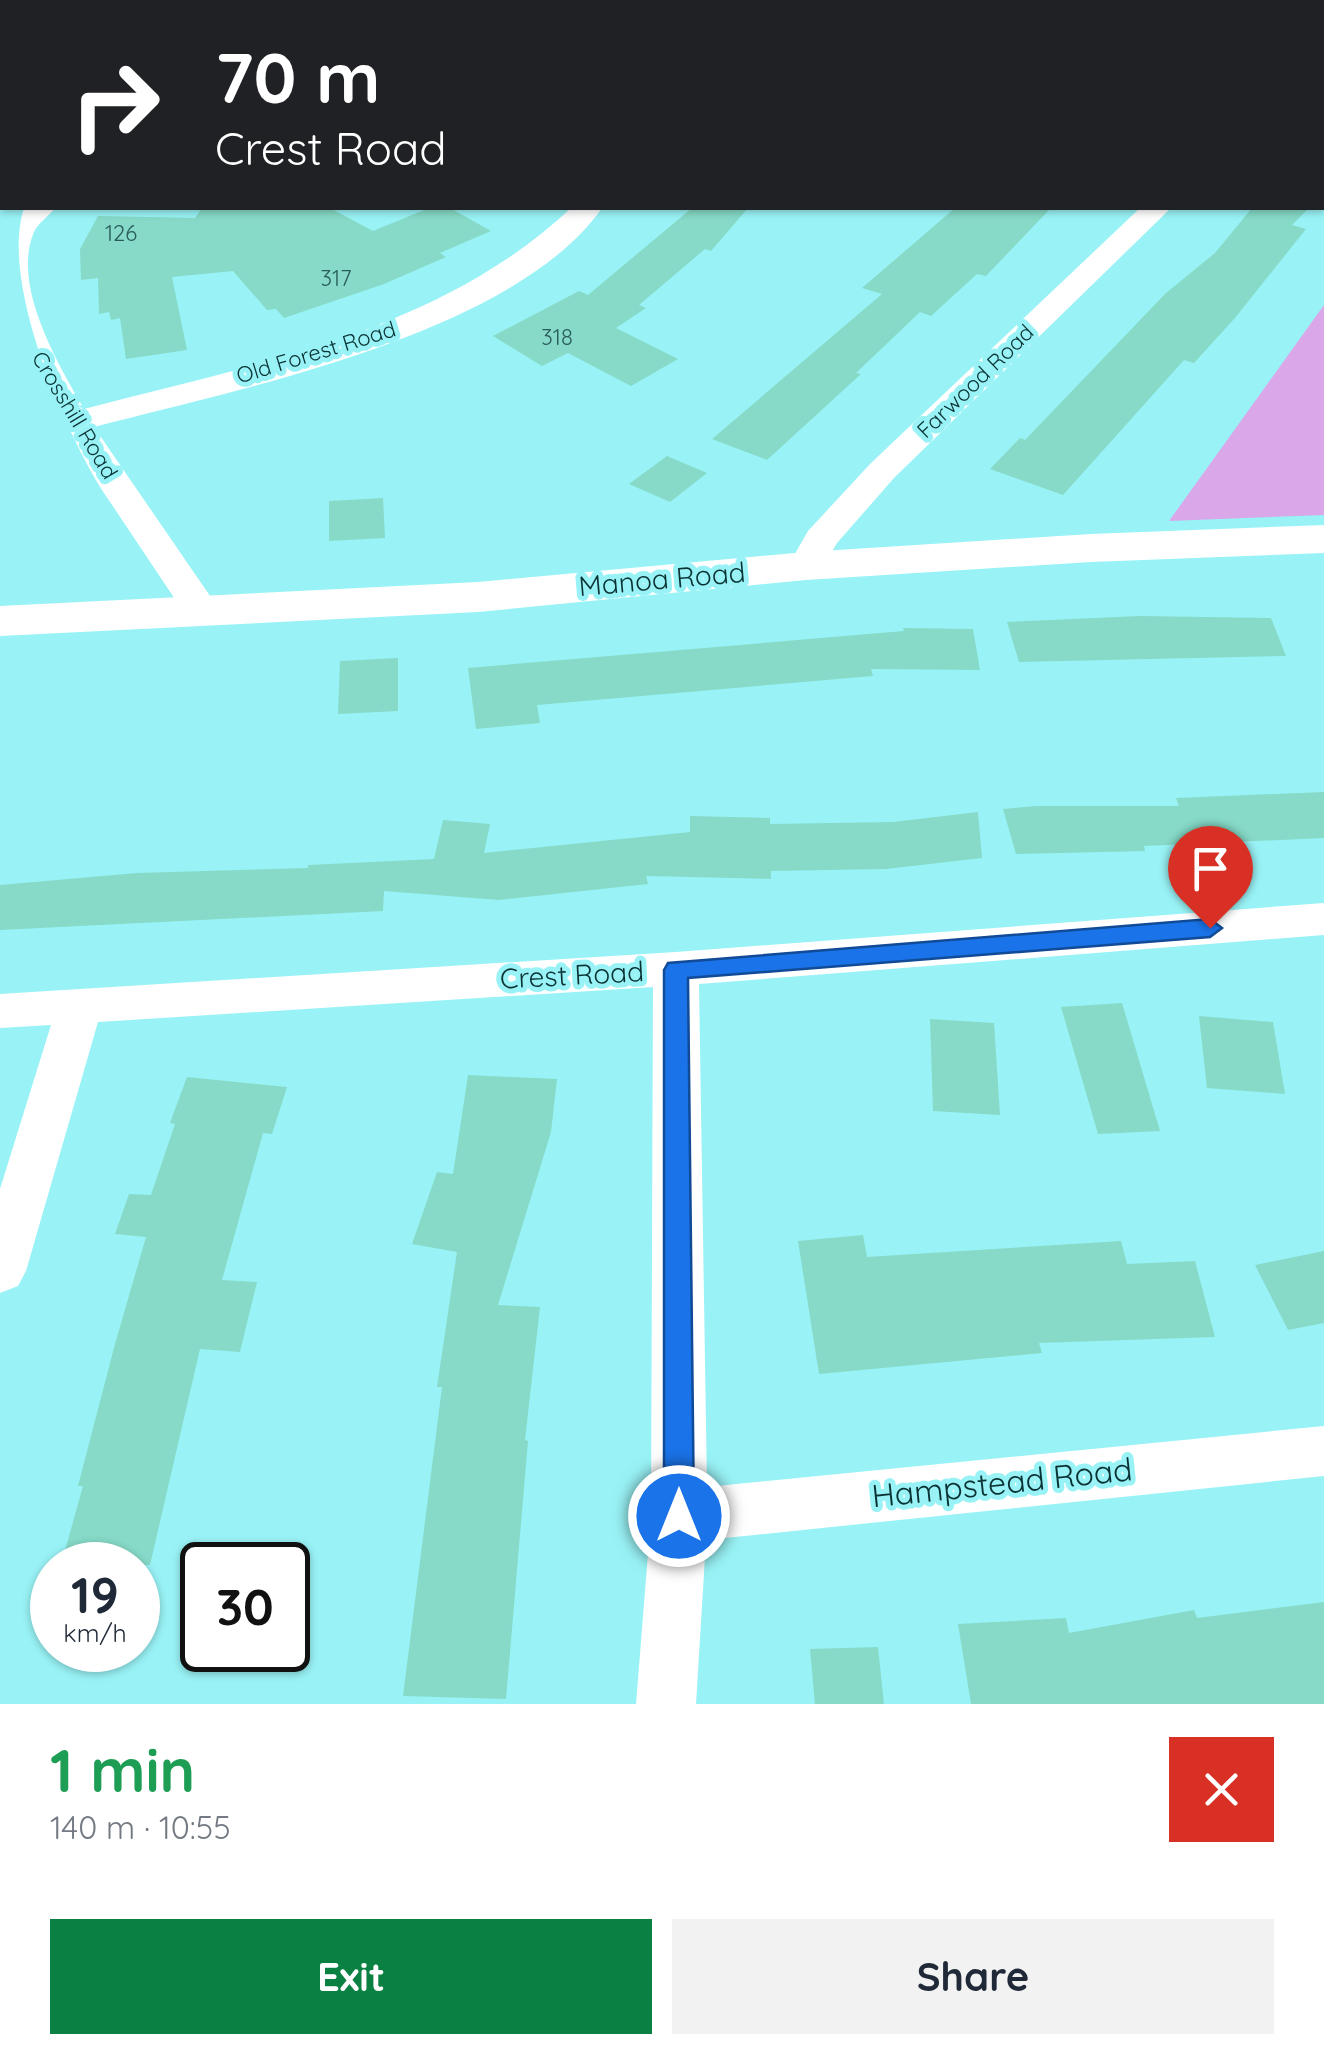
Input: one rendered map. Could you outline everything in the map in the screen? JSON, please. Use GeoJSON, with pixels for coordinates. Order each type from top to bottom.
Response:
{"type":"FeatureCollection","features":[{"type":"Feature","properties":{"kind":"main road","name":"Manoa Road"},"geometry":{"type":"LineString","coordinates":[[0,621],[478,597],[806,566],[1091,548],[1324,539]]}},
{"type":"Feature","properties":{"kind":"street","name":"Crosshill Road"},"geometry":{"type":"LineString","coordinates":[[38,210],[21,227],[11,266],[33,347],[74,422],[200,609]]}},
{"type":"Feature","properties":{"kind":"street","name":"Old Forest Road"},"geometry":{"type":"LineString","coordinates":[[74,422],[364,342],[430,314],[519,267],[585,210]]}},
{"type":"Feature","properties":{"kind":"street","name":"Farwood Road"},"geometry":{"type":"LineString","coordinates":[[806,566],[821,539],[882,471],[1154,210]]}},
{"type":"Feature","properties":{"kind":"street","name":"Crest Road"},"geometry":{"type":"LineString","coordinates":[[0,1011],[676,970],[1324,919]]}},
{"type":"Feature","properties":{"kind":"street"},"geometry":{"type":"LineString","coordinates":[[666,1704],[679,1516],[676,970]]}},
{"type":"Feature","properties":{"kind":"street"},"geometry":{"type":"LineString","coordinates":[[0,1271],[79,1008]]}},
{"type":"Feature","properties":{"kind":"street","name":"Hampstead Road"},"geometry":{"type":"LineString","coordinates":[[679,1516],[1324,1451]]}},
{"type":"Feature","properties":{"kind":"shaded area"},"geometry":{"type":"Polygon","coordinates":[[[1324,305],[1324,515],[1169,521],[1324,305]]]}},
{"type":"Feature","properties":{"kind":"building"},"geometry":{"type":"Polygon","coordinates":[[[201,210],[334,210],[373,231],[424,210],[454,210],[491,231],[440,253],[446,257],[384,284],[284,318],[276,309],[267,310],[233,271],[172,277],[187,350],[126,359],[120,318],[111,320],[109,312],[99,314],[98,278],[81,280],[80,249],[98,216],[195,218],[201,210]]]}},
{"type":"Feature","properties":{"kind":"building"},"geometry":{"type":"Polygon","coordinates":[[[690,210],[746,210],[711,251],[705,249],[639,305],[646,308],[616,328],[678,359],[631,386],[568,353],[542,366],[493,336],[579,291],[588,295],[690,210]]]}},
{"type":"Feature","properties":{"kind":"building"},"geometry":{"type":"Polygon","coordinates":[[[953,210],[1049,210],[986,276],[977,274],[931,316],[920,312],[856,373],[861,374],[767,460],[712,439],[882,294],[862,288],[953,210]]]}},
{"type":"Feature","properties":{"kind":"building"},"geometry":{"type":"Polygon","coordinates":[[[1250,210],[1307,210],[1292,225],[1306,229],[1235,318],[1194,363],[1184,360],[1063,495],[990,469],[1020,438],[1025,440],[1166,293],[1215,253],[1250,210]]]}},
{"type":"Feature","properties":{"kind":"building"},"geometry":{"type":"Polygon","coordinates":[[[667,456],[707,473],[670,502],[629,484],[667,456]]]}},
{"type":"Feature","properties":{"kind":"building"},"geometry":{"type":"Polygon","coordinates":[[[383,498],[385,538],[329,541],[329,501],[383,498]]]}},
{"type":"Feature","properties":{"kind":"building"},"geometry":{"type":"Polygon","coordinates":[[[1140,616],[1271,618],[1286,656],[1019,662],[1007,622],[1140,616]]]}},
{"type":"Feature","properties":{"kind":"building"},"geometry":{"type":"Polygon","coordinates":[[[903,628],[973,629],[980,670],[871,669],[873,676],[537,705],[540,723],[476,729],[468,668],[904,631],[903,628]]]}},
{"type":"Feature","properties":{"kind":"building"},"geometry":{"type":"Polygon","coordinates":[[[398,658],[398,711],[338,714],[340,661],[398,658]]]}},
{"type":"Feature","properties":{"kind":"building"},"geometry":{"type":"Polygon","coordinates":[[[1324,792],[1324,838],[1144,846],[1145,851],[1016,854],[1003,809],[1179,806],[1176,798],[1324,792]]]}},
{"type":"Feature","properties":{"kind":"building"},"geometry":{"type":"Polygon","coordinates":[[[978,812],[982,858],[886,869],[771,871],[771,879],[646,876],[648,884],[499,900],[384,891],[383,911],[0,930],[0,885],[137,873],[308,868],[434,859],[443,820],[490,824],[484,853],[690,832],[690,816],[770,818],[770,824],[893,822],[978,812]]]}},
{"type":"Feature","properties":{"kind":"building"},"geometry":{"type":"Polygon","coordinates":[[[1122,1003],[1160,1131],[1098,1134],[1061,1007],[1122,1003]]]}},
{"type":"Feature","properties":{"kind":"building"},"geometry":{"type":"Polygon","coordinates":[[[1199,1016],[1273,1022],[1285,1094],[1207,1088],[1199,1016]]]}},
{"type":"Feature","properties":{"kind":"building"},"geometry":{"type":"Polygon","coordinates":[[[930,1019],[994,1023],[1000,1115],[933,1111],[930,1019]]]}},
{"type":"Feature","properties":{"kind":"building"},"geometry":{"type":"Polygon","coordinates":[[[468,1075],[557,1079],[551,1132],[498,1305],[540,1307],[525,1440],[528,1441],[506,1699],[403,1696],[442,1387],[437,1387],[457,1252],[412,1244],[437,1172],[453,1174],[468,1075]]]}},
{"type":"Feature","properties":{"kind":"building"},"geometry":{"type":"Polygon","coordinates":[[[187,1077],[287,1087],[272,1134],[263,1133],[222,1280],[257,1282],[240,1352],[200,1349],[155,1542],[67,1542],[83,1486],[78,1486],[146,1237],[115,1234],[129,1194],[151,1195],[175,1124],[170,1123],[187,1077]]]}},
{"type":"Feature","properties":{"kind":"building"},"geometry":{"type":"Polygon","coordinates":[[[863,1235],[867,1257],[1121,1241],[1127,1264],[1195,1261],[1215,1337],[1039,1343],[1042,1353],[819,1374],[798,1241],[863,1235]]]}},
{"type":"Feature","properties":{"kind":"building"},"geometry":{"type":"Polygon","coordinates":[[[1324,1251],[1324,1323],[1288,1330],[1255,1265],[1324,1251]]]}},
{"type":"Feature","properties":{"kind":"building"},"geometry":{"type":"Polygon","coordinates":[[[1324,1602],[1324,1704],[971,1704],[958,1624],[1066,1618],[1069,1633],[1194,1610],[1197,1618],[1324,1602]]]}},
{"type":"Feature","properties":{"kind":"building"},"geometry":{"type":"Polygon","coordinates":[[[878,1647],[884,1704],[815,1704],[810,1649],[878,1647]]]}},
{"type":"Feature","properties":{"kind":"route"},"geometry":{"type":"LineString","coordinates":[[679,1516],[676,970],[1210,928]]}}]}
